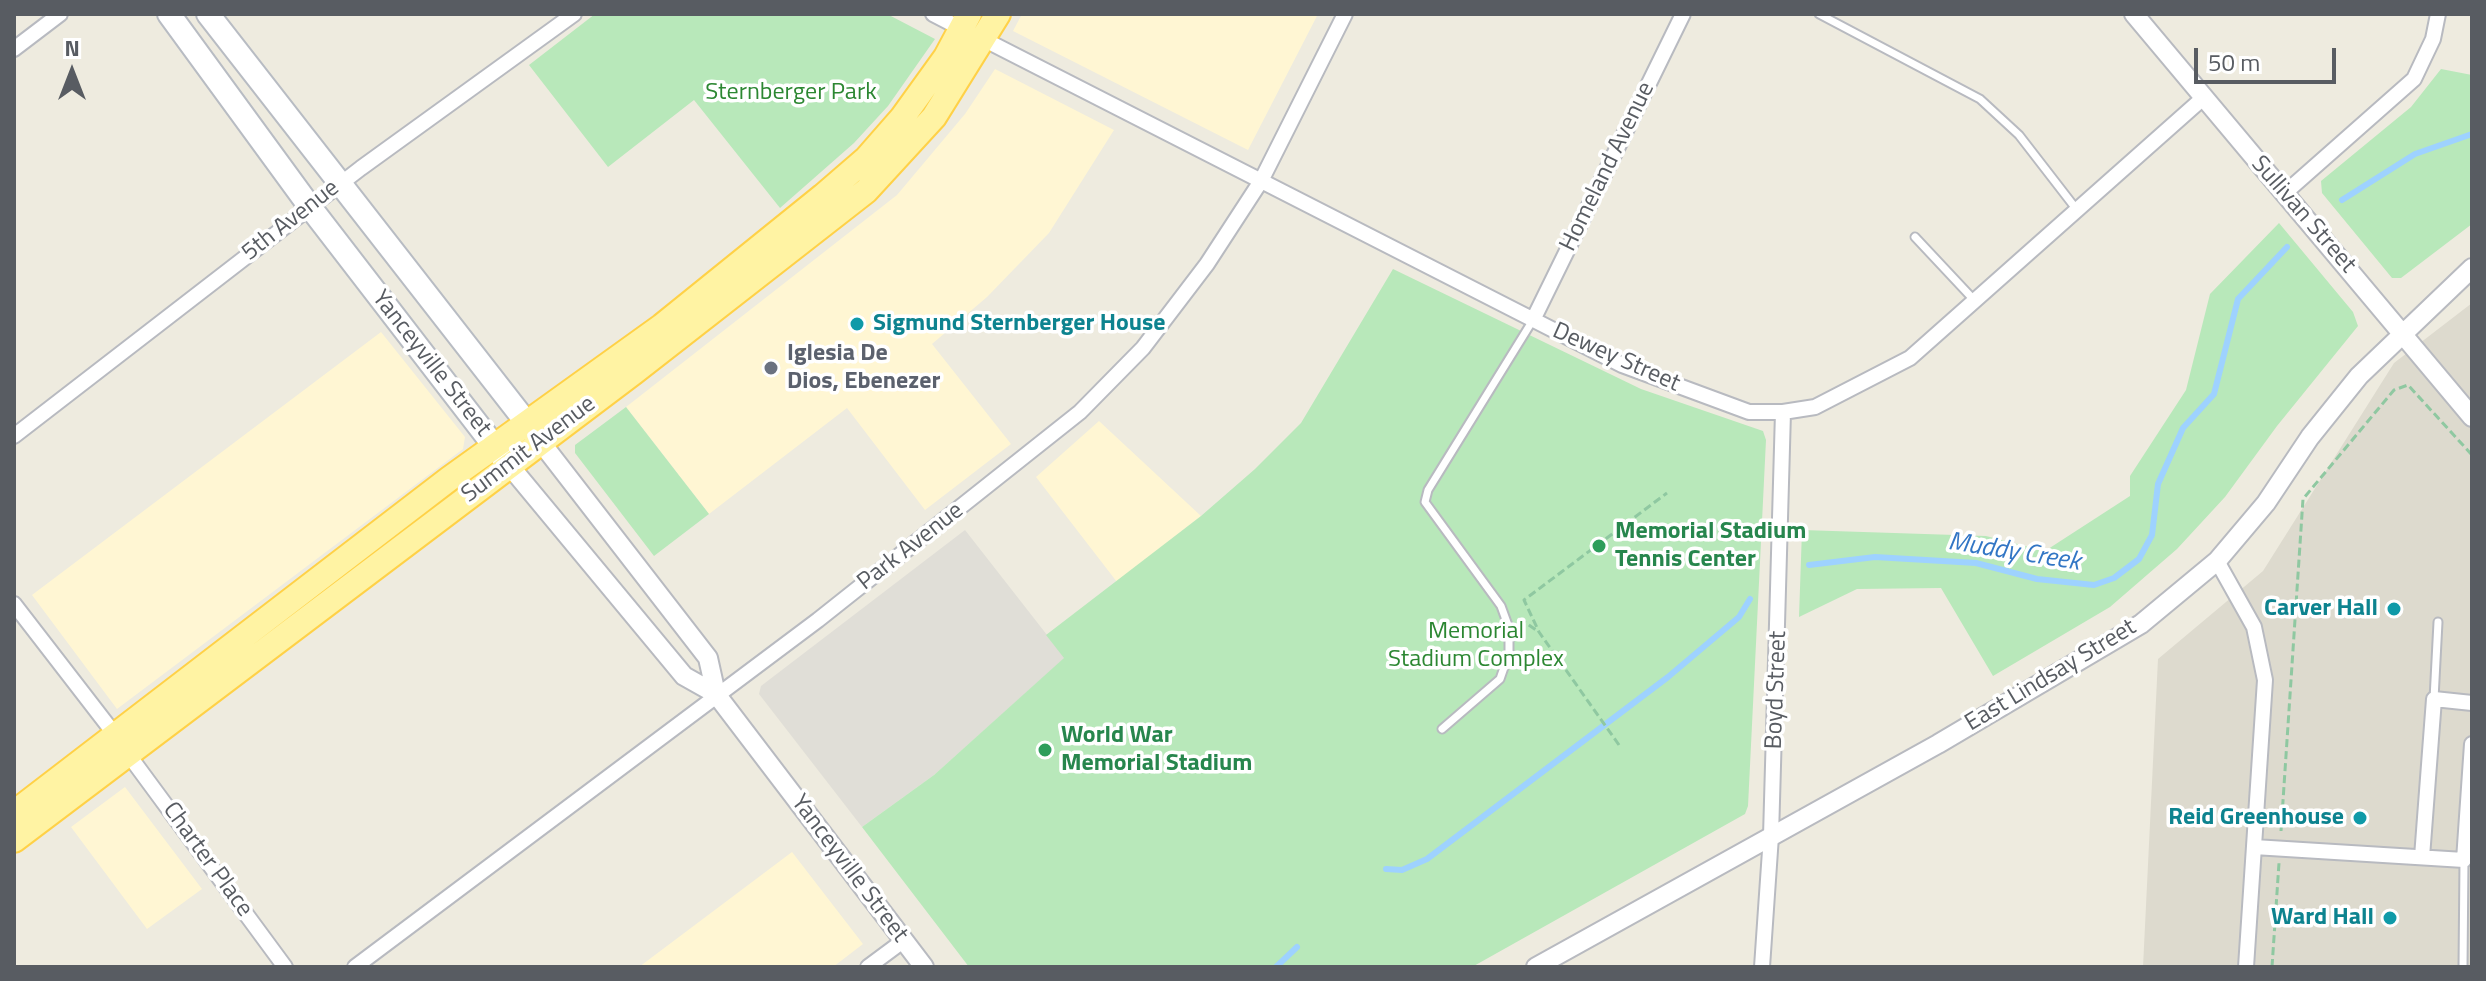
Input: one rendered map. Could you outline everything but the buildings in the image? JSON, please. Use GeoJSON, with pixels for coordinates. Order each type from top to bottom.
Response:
{"type":"FeatureCollection","features":[{"type":"Feature","properties":{"kind":"main road","name":"Yanceyville Street"},"geometry":{"type":"LineString","coordinates":[[169,14],[310,207],[501,456]]}},
{"type":"Feature","properties":{"kind":"main road","name":"Yanceyville Street"},"geometry":{"type":"LineString","coordinates":[[208,14],[534,432]]}},
{"type":"Feature","properties":{"kind":"main road","name":"Summit Avenue"},"geometry":{"type":"LineString","coordinates":[[14,840],[122,745],[501,456],[686,332],[866,191],[934,117],[985,40],[998,14]]}},
{"type":"Feature","properties":{"kind":"main road","name":"Summit Avenue"},"geometry":{"type":"LineString","coordinates":[[534,432],[867,158],[922,92],[966,21]]}},
{"type":"Feature","properties":{"kind":"main road","name":"Summit Avenue"},"geometry":{"type":"LineString","coordinates":[[14,813],[122,745]]}},
{"type":"Feature","properties":{"kind":"street"},"geometry":{"type":"LineString","coordinates":[[14,49],[60,14]]}},
{"type":"Feature","properties":{"kind":"street","name":"5th Avenue"},"geometry":{"type":"LineString","coordinates":[[14,436],[339,184],[574,14]]}},
{"type":"Feature","properties":{"kind":"street"},"geometry":{"type":"LineString","coordinates":[[933,14],[966,21]]}},
{"type":"Feature","properties":{"kind":"street","name":"Park Avenue"},"geometry":{"type":"LineString","coordinates":[[355,967],[818,620],[1080,412],[1143,348],[1207,264],[1261,181],[1345,14]]}},
{"type":"Feature","properties":{"kind":"street","name":"Homeland Avenue"},"geometry":{"type":"LineString","coordinates":[[1533,320],[1683,14]]}},
{"type":"Feature","properties":{"kind":"street","name":"Sullivan Street"},"geometry":{"type":"LineString","coordinates":[[2134,14],[2166,50],[2202,99],[2286,192],[2472,417]]}},
{"type":"Feature","properties":{"kind":"street"},"geometry":{"type":"LineString","coordinates":[[2286,192],[2414,79],[2433,39],[2438,14]]}},
{"type":"Feature","properties":{"kind":"street","name":"Dewey Street"},"geometry":{"type":"LineString","coordinates":[[985,40],[1622,365],[1720,404],[1749,412],[1783,412],[1815,407],[1842,396],[1910,358],[2202,99]]}},
{"type":"Feature","properties":{"kind":"street","name":"East Lindsay Street"},"geometry":{"type":"LineString","coordinates":[[1536,967],[2118,639],[2217,561],[2266,503],[2310,437],[2359,376],[2472,268]]}},
{"type":"Feature","properties":{"kind":"street","name":"Boyd Street"},"geometry":{"type":"LineString","coordinates":[[1762,967],[1771,836],[1783,412]]}},
{"type":"Feature","properties":{"kind":"street","name":"Yanceyville Street"},"geometry":{"type":"LineString","coordinates":[[534,432],[708,658],[716,694]]}},
{"type":"Feature","properties":{"kind":"street","name":"Yanceyville Street"},"geometry":{"type":"LineString","coordinates":[[501,456],[684,676],[716,694],[924,967]]}},
{"type":"Feature","properties":{"kind":"street"},"geometry":{"type":"LineString","coordinates":[[2217,561],[2254,627],[2265,680],[2246,967]]}},
{"type":"Feature","properties":{"kind":"street","name":"Charter Place"},"geometry":{"type":"LineString","coordinates":[[17,613],[122,745],[285,967]]}},
{"type":"Feature","properties":{"kind":"street"},"geometry":{"type":"LineString","coordinates":[[2422,857],[2434,699],[2472,703]]}},
{"type":"Feature","properties":{"kind":"street"},"geometry":{"type":"LineString","coordinates":[[2254,847],[2464,860],[2472,744]]}},
{"type":"Feature","properties":{"kind":"street"},"geometry":{"type":"LineString","coordinates":[[868,967],[903,941]]}},
{"type":"Feature","properties":{"kind":"lane"},"geometry":{"type":"LineString","coordinates":[[1819,14],[1980,99],[2019,135],[2077,210]]}},
{"type":"Feature","properties":{"kind":"lane"},"geometry":{"type":"LineString","coordinates":[[1915,237],[1975,301]]}},
{"type":"Feature","properties":{"kind":"lane"},"geometry":{"type":"LineString","coordinates":[[1442,729],[1500,679],[1509,653],[1509,628],[1501,606],[1425,502],[1428,490],[1533,320]]}},
{"type":"Feature","properties":{"kind":"lane"},"geometry":{"type":"LineString","coordinates":[[2434,699],[2438,622]]}},
{"type":"Feature","properties":{"kind":"lane"},"geometry":{"type":"LineString","coordinates":[[2463,967],[2464,860]]}},
{"type":"Feature","properties":{"kind":"path"},"geometry":{"type":"LineString","coordinates":[[2272,967],[2303,499],[2394,390],[2408,385],[2472,455]]}},
{"type":"Feature","properties":{"kind":"path"},"geometry":{"type":"LineString","coordinates":[[1619,745],[1539,632],[1524,600],[1667,493]]}},
{"type":"Feature","properties":{"kind":"shaded area"},"geometry":{"type":"Polygon","coordinates":[[[1022,14],[1318,14],[1248,150],[1013,31],[1022,14]]]}},
{"type":"Feature","properties":{"kind":"shaded area"},"geometry":{"type":"Polygon","coordinates":[[[995,69],[1114,130],[1049,233],[987,297],[932,344],[1011,444],[925,510],[847,408],[709,514],[626,407],[897,195],[965,114],[995,69]]]}},
{"type":"Feature","properties":{"kind":"shaded area"},"geometry":{"type":"Polygon","coordinates":[[[2472,303],[2472,967],[2143,967],[2158,659],[2263,571],[2394,363],[2472,303]]]}},
{"type":"Feature","properties":{"kind":"shaded area"},"geometry":{"type":"Polygon","coordinates":[[[381,332],[465,437],[463,449],[117,709],[32,595],[381,332]]]}},
{"type":"Feature","properties":{"kind":"shaded area"},"geometry":{"type":"Polygon","coordinates":[[[1099,421],[1201,516],[1117,582],[1036,477],[1099,421]]]}},
{"type":"Feature","properties":{"kind":"shaded area"},"geometry":{"type":"Polygon","coordinates":[[[965,530],[1065,658],[934,775],[862,827],[759,694],[761,686],[965,530]]]}},
{"type":"Feature","properties":{"kind":"shaded area"},"geometry":{"type":"Polygon","coordinates":[[[125,787],[202,889],[147,929],[71,827],[125,787]]]}},
{"type":"Feature","properties":{"kind":"shaded area"},"geometry":{"type":"Polygon","coordinates":[[[792,852],[863,944],[833,967],[639,967],[792,852]]]}},
{"type":"Feature","properties":{"kind":"green space","name":"Sternberger Park"},"geometry":{"type":"Polygon","coordinates":[[[595,14],[887,14],[935,39],[888,106],[854,143],[780,208],[694,100],[608,167],[529,65],[595,14]]]}},
{"type":"Feature","properties":{"kind":"green space"},"geometry":{"type":"Polygon","coordinates":[[[2441,69],[2472,75],[2472,224],[2401,278],[2392,278],[2322,193],[2321,181],[2411,107],[2441,69]]]}},
{"type":"Feature","properties":{"kind":"green space"},"geometry":{"type":"Polygon","coordinates":[[[2279,223],[2353,312],[2358,326],[2277,426],[2225,497],[2177,549],[2110,607],[1993,676],[1941,588],[1857,589],[1799,617],[1802,530],[1986,536],[2045,551],[2130,496],[2130,476],[2186,390],[2210,294],[2279,223]]]}},
{"type":"Feature","properties":{"kind":"green space","name":"Memorial Stadium Complex"},"geometry":{"type":"Polygon","coordinates":[[[1393,269],[1641,389],[1763,431],[1766,440],[1748,806],[1745,814],[1472,967],[969,967],[862,827],[934,775],[1064,658],[1046,635],[1201,516],[1301,423],[1393,269]]]}},
{"type":"Feature","properties":{"kind":"green space"},"geometry":{"type":"Polygon","coordinates":[[[626,407],[709,514],[654,556],[575,453],[575,445],[626,407]]]}},
{"type":"Feature","properties":{"kind":"waterway","name":"Muddy Creek"},"geometry":{"type":"LineString","coordinates":[[2342,200],[2415,154],[2472,134]]}},
{"type":"Feature","properties":{"kind":"waterway","name":"Muddy Creek"},"geometry":{"type":"LineString","coordinates":[[1809,565],[1875,557],[1976,563],[2037,579],[2094,585],[2114,578],[2139,559],[2152,535],[2158,484],[2183,428],[2214,394],[2238,299],[2287,247]]}},
{"type":"Feature","properties":{"kind":"waterway","name":"Muddy Creek"},"geometry":{"type":"LineString","coordinates":[[1386,869],[1402,870],[1427,859],[1668,677],[1739,617],[1750,599]]}},
{"type":"Feature","properties":{"kind":"waterway","name":"Muddy Creek"},"geometry":{"type":"LineString","coordinates":[[1276,967],[1297,947]]}},
{"type":"Feature","properties":{"kind":"place","name":"Sigmund Sternberger House"},"geometry":{"type":"Point","coordinates":[857,324]}},
{"type":"Feature","properties":{"kind":"place","name":"Iglesia De Dios, Ebenezer"},"geometry":{"type":"Point","coordinates":[771,368]}},
{"type":"Feature","properties":{"kind":"place","name":"Memorial Stadium Tennis Center"},"geometry":{"type":"Point","coordinates":[1599,546]}},
{"type":"Feature","properties":{"kind":"place","name":"Carver Hall"},"geometry":{"type":"Point","coordinates":[2394,609]}},
{"type":"Feature","properties":{"kind":"place","name":"World War Memorial Stadium"},"geometry":{"type":"Point","coordinates":[1045,750]}},
{"type":"Feature","properties":{"kind":"place","name":"Reid Greenhouse"},"geometry":{"type":"Point","coordinates":[2360,818]}},
{"type":"Feature","properties":{"kind":"place","name":"Ward Hall"},"geometry":{"type":"Point","coordinates":[2390,918]}}]}
